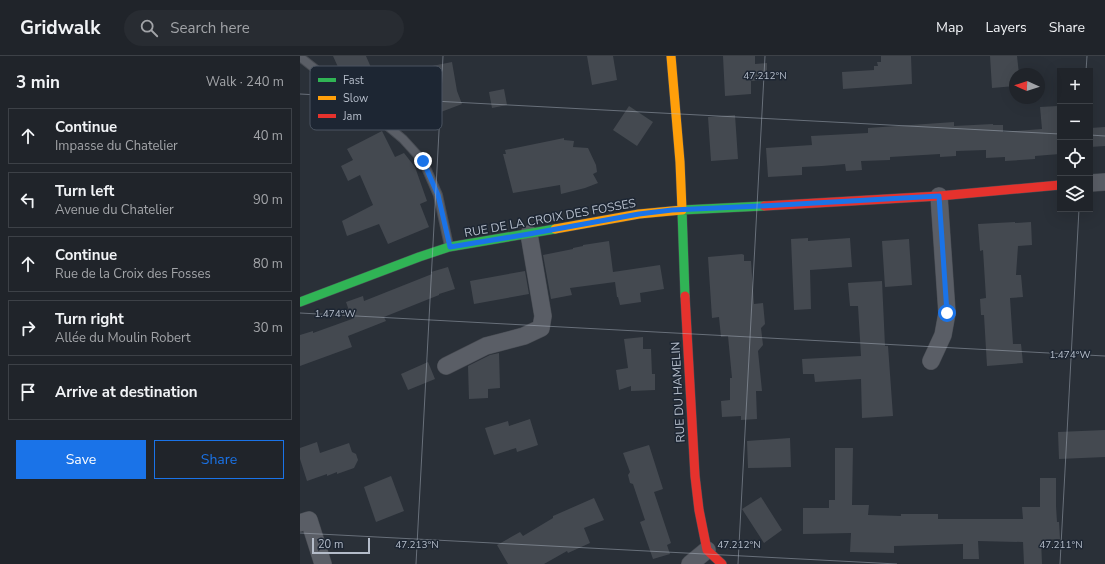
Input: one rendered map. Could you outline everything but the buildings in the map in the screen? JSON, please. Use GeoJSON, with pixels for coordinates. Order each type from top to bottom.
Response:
{"type":"FeatureCollection","features":[{"type":"Feature","properties":{"kind":"street"},"geometry":{"type":"LineString","coordinates":[[671,56],[680,162],[682,210]]}},
{"type":"Feature","properties":{"kind":"street"},"geometry":{"type":"LineString","coordinates":[[1093,183],[1105,182]]}},
{"type":"Feature","properties":{"kind":"street","name":"RUE DE LA CROIX DES FOSSES"},"geometry":{"type":"LineString","coordinates":[[300,302],[419,257],[450,247],[639,214],[672,210],[939,196],[1057,185]]}},
{"type":"Feature","properties":{"kind":"street"},"geometry":{"type":"LineString","coordinates":[[931,361],[943,335],[947,313],[939,196]]}},
{"type":"Feature","properties":{"kind":"street","name":"RUE DU HAMELIN"},"geometry":{"type":"LineString","coordinates":[[682,210],[685,298],[695,476],[699,510],[707,550]]}},
{"type":"Feature","properties":{"kind":"street"},"geometry":{"type":"LineString","coordinates":[[446,366],[486,346],[524,336],[541,328],[543,316],[529,234]]}},
{"type":"Feature","properties":{"kind":"street"},"geometry":{"type":"LineString","coordinates":[[300,523],[309,520],[323,564]]}},
{"type":"Feature","properties":{"kind":"street"},"geometry":{"type":"LineString","coordinates":[[690,564],[707,550],[722,564]]}},
{"type":"Feature","properties":{"kind":"lane"},"geometry":{"type":"LineString","coordinates":[[300,57],[311,66]]}},
{"type":"Feature","properties":{"kind":"lane"},"geometry":{"type":"LineString","coordinates":[[392,130],[423,161],[438,195],[450,247]]}},
{"type":"Feature","properties":{"kind":"traffic: fast"},"geometry":{"type":"LineString","coordinates":[[685,296],[682,210],[764,206]]}},
{"type":"Feature","properties":{"kind":"traffic: fast"},"geometry":{"type":"LineString","coordinates":[[300,302],[449,247],[555,229]]}},
{"type":"Feature","properties":{"kind":"traffic: slow"},"geometry":{"type":"LineString","coordinates":[[555,229],[639,214],[682,210],[680,162],[671,56]]}},
{"type":"Feature","properties":{"kind":"traffic: jam"},"geometry":{"type":"LineString","coordinates":[[764,206],[939,196],[1057,185]]}},
{"type":"Feature","properties":{"kind":"traffic: jam"},"geometry":{"type":"LineString","coordinates":[[685,296],[695,476],[699,510],[707,550],[722,564]]}},
{"type":"Feature","properties":{"kind":"route"},"geometry":{"type":"LineString","coordinates":[[423,161],[438,195],[450,247],[639,214],[672,210],[939,196],[941,207],[947,313]]}}]}
